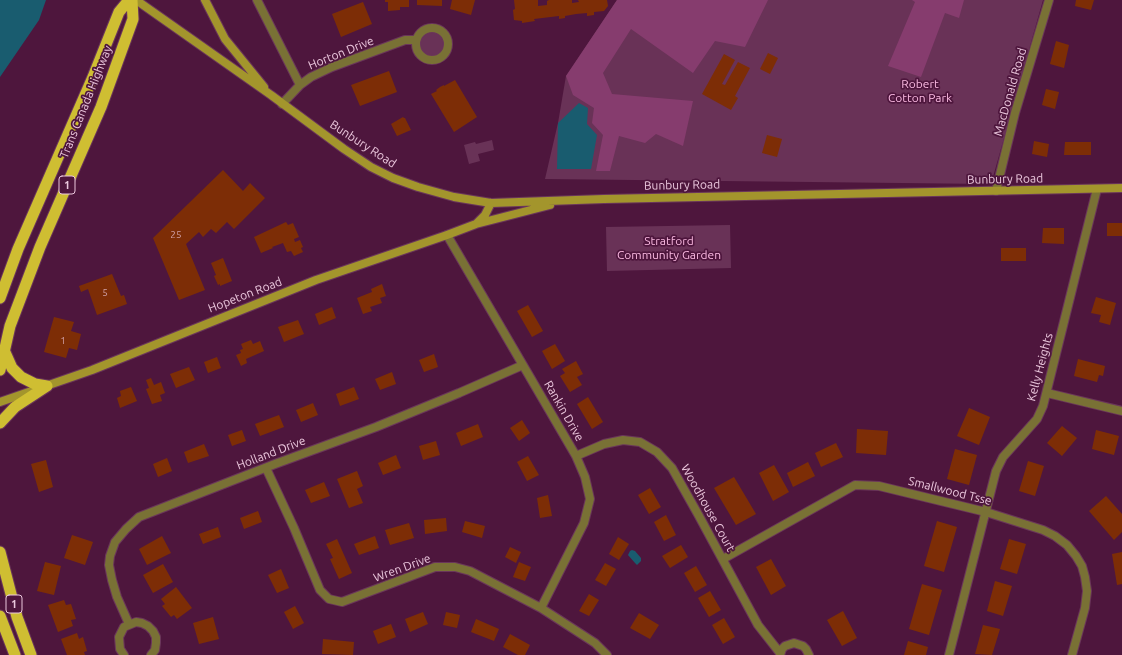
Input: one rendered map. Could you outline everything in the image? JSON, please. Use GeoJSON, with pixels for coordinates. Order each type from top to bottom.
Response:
{"type":"FeatureCollection","features":[{"type":"Feature","properties":{"kind":"highway","name":"Trans Canada Highway"},"geometry":{"type":"LineString","coordinates":[[0,298],[18,249],[93,77],[119,12],[130,0]]}},
{"type":"Feature","properties":{"kind":"highway","name":"Trans Canada Highway"},"geometry":{"type":"LineString","coordinates":[[0,370],[10,326],[37,254],[101,107],[133,19],[130,0]]}},
{"type":"Feature","properties":{"kind":"highway"},"geometry":{"type":"LineString","coordinates":[[4,350],[12,368],[21,377],[35,384],[47,386]]}},
{"type":"Feature","properties":{"kind":"highway"},"geometry":{"type":"LineString","coordinates":[[0,423],[14,407],[47,386]]}},
{"type":"Feature","properties":{"kind":"highway","name":"1"},"geometry":{"type":"LineString","coordinates":[[0,552],[17,617],[32,655]]}},
{"type":"Feature","properties":{"kind":"highway","name":"1"},"geometry":{"type":"LineString","coordinates":[[0,616],[14,655]]}},
{"type":"Feature","properties":{"kind":"main road","name":"Bunbury Road"},"geometry":{"type":"LineString","coordinates":[[136,0],[371,167],[393,178],[434,192],[491,203],[1122,188]]}},
{"type":"Feature","properties":{"kind":"main road","name":"Bunbury Road"},"geometry":{"type":"LineString","coordinates":[[205,0],[225,39],[271,95]]}},
{"type":"Feature","properties":{"kind":"main road","name":"Hopeton Road"},"geometry":{"type":"LineString","coordinates":[[0,402],[92,370],[316,280],[476,224],[569,200]]}},
{"type":"Feature","properties":{"kind":"main road"},"geometry":{"type":"LineString","coordinates":[[476,224],[485,215],[491,203]]}},
{"type":"Feature","properties":{"kind":"street"},"geometry":{"type":"LineString","coordinates":[[257,0],[300,85]]}},
{"type":"Feature","properties":{"kind":"street","name":"MacDonald Road"},"geometry":{"type":"LineString","coordinates":[[996,191],[1016,113],[1049,0]]}},
{"type":"Feature","properties":{"kind":"street"},"geometry":{"type":"LineString","coordinates":[[427,28],[437,28],[442,31],[448,40],[447,50],[444,55],[435,60],[424,58],[417,50],[416,40],[418,35],[427,28]]}},
{"type":"Feature","properties":{"kind":"street","name":"Horton Drive"},"geometry":{"type":"LineString","coordinates":[[282,104],[300,85],[311,77],[405,40],[416,40]]}},
{"type":"Feature","properties":{"kind":"street","name":"Kelly Heights"},"geometry":{"type":"LineString","coordinates":[[949,655],[996,471],[1003,457],[1037,419],[1043,406],[1097,189]]}},
{"type":"Feature","properties":{"kind":"street","name":"Rankin Drive"},"geometry":{"type":"LineString","coordinates":[[447,235],[576,456],[585,477],[590,499],[584,523],[541,608]]}},
{"type":"Feature","properties":{"kind":"street","name":"Holland Drive"},"geometry":{"type":"LineString","coordinates":[[129,624],[117,596],[109,565],[110,556],[115,542],[139,517],[376,427],[523,365]]}},
{"type":"Feature","properties":{"kind":"street"},"geometry":{"type":"LineString","coordinates":[[1046,393],[1122,411]]}},
{"type":"Feature","properties":{"kind":"street","name":"Woodhouse Court"},"geometry":{"type":"LineString","coordinates":[[576,456],[604,444],[622,440],[640,442],[657,452],[672,468],[758,625],[780,654],[785,646],[794,643],[803,646],[809,655]]}},
{"type":"Feature","properties":{"kind":"street","name":"Wren Drive"},"geometry":{"type":"LineString","coordinates":[[266,468],[294,528],[320,590],[329,599],[342,602],[435,567],[455,567],[470,572],[541,608],[595,643],[607,655]]}},
{"type":"Feature","properties":{"kind":"street","name":"Smallwood Tsse"},"geometry":{"type":"LineString","coordinates":[[723,559],[855,485],[879,486],[986,512],[1043,530],[1056,536],[1067,545],[1076,556],[1086,577],[1087,591],[1085,608],[1072,655]]}},
{"type":"Feature","properties":{"kind":"street"},"geometry":{"type":"LineString","coordinates":[[124,655],[120,649],[118,637],[129,624],[136,622],[148,626],[156,637],[155,650],[151,655]]}},
{"type":"Feature","properties":{"kind":"green space","name":"Robert Cotton Park"},"geometry":{"type":"Polygon","coordinates":[[[617,0],[1043,0],[991,184],[545,179],[558,123],[566,76],[617,0]]]}},
{"type":"Feature","properties":{"kind":"green space"},"geometry":{"type":"Polygon","coordinates":[[[432,32],[437,33],[443,39],[443,49],[437,55],[432,56],[427,55],[421,49],[420,44],[421,39],[427,33],[432,32]]]}},
{"type":"Feature","properties":{"kind":"green space"},"geometry":{"type":"Polygon","coordinates":[[[492,140],[494,150],[478,154],[480,161],[469,164],[464,145],[492,140]]]}},
{"type":"Feature","properties":{"kind":"green space","name":"Stratford Community Garden"},"geometry":{"type":"Polygon","coordinates":[[[730,225],[731,268],[607,271],[606,227],[730,225]]]}},
{"type":"Feature","properties":{"kind":"shaded area"},"geometry":{"type":"Polygon","coordinates":[[[617,0],[768,0],[745,47],[715,41],[693,73],[631,29],[603,73],[612,94],[693,101],[683,146],[656,134],[645,143],[619,136],[610,171],[596,171],[603,135],[592,123],[594,108],[573,95],[566,76],[617,0]]]}},
{"type":"Feature","properties":{"kind":"shaded area"},"geometry":{"type":"Polygon","coordinates":[[[912,0],[964,0],[959,18],[945,13],[921,77],[888,66],[915,2],[912,0]]]}},
{"type":"Feature","properties":{"kind":"water"},"geometry":{"type":"Polygon","coordinates":[[[0,0],[46,0],[39,20],[0,77],[0,0]]]}},
{"type":"Feature","properties":{"kind":"water"},"geometry":{"type":"Polygon","coordinates":[[[579,103],[588,108],[587,124],[597,135],[591,169],[557,169],[558,123],[579,103]]]}},
{"type":"Feature","properties":{"kind":"water"},"geometry":{"type":"Polygon","coordinates":[[[632,550],[635,551],[641,558],[641,561],[637,565],[628,555],[632,550]]]}},
{"type":"Feature","properties":{"kind":"building"},"geometry":{"type":"Polygon","coordinates":[[[385,0],[409,0],[409,7],[400,7],[400,10],[388,11],[388,2],[385,2],[385,0]]]}},
{"type":"Feature","properties":{"kind":"building"},"geometry":{"type":"Polygon","coordinates":[[[417,0],[442,0],[442,6],[417,5],[417,0]]]}},
{"type":"Feature","properties":{"kind":"building"},"geometry":{"type":"Polygon","coordinates":[[[452,0],[475,0],[471,15],[450,9],[452,0]]]}},
{"type":"Feature","properties":{"kind":"building"},"geometry":{"type":"Polygon","coordinates":[[[514,0],[538,0],[538,6],[547,5],[547,1],[549,0],[572,0],[572,3],[579,2],[578,0],[607,0],[608,6],[604,11],[594,12],[594,15],[587,16],[587,13],[576,14],[559,19],[559,16],[534,19],[535,21],[522,23],[522,21],[514,20],[514,0]]]}},
{"type":"Feature","properties":{"kind":"building"},"geometry":{"type":"Polygon","coordinates":[[[1076,0],[1094,0],[1091,10],[1075,6],[1076,0]]]}},
{"type":"Feature","properties":{"kind":"building"},"geometry":{"type":"Polygon","coordinates":[[[363,2],[372,24],[341,37],[332,14],[363,2]]]}},
{"type":"Feature","properties":{"kind":"building"},"geometry":{"type":"Polygon","coordinates":[[[1056,41],[1069,45],[1064,68],[1050,64],[1056,41]]]}},
{"type":"Feature","properties":{"kind":"building"},"geometry":{"type":"Polygon","coordinates":[[[768,53],[778,58],[770,74],[760,69],[768,53]]]}},
{"type":"Feature","properties":{"kind":"building"},"geometry":{"type":"Polygon","coordinates":[[[724,54],[735,60],[722,84],[725,85],[738,62],[750,68],[735,96],[738,98],[731,110],[702,94],[724,54]]]}},
{"type":"Feature","properties":{"kind":"building"},"geometry":{"type":"Polygon","coordinates":[[[389,71],[397,92],[360,106],[351,85],[389,71]]]}},
{"type":"Feature","properties":{"kind":"building"},"geometry":{"type":"Polygon","coordinates":[[[455,80],[477,117],[454,132],[431,94],[437,91],[436,90],[440,87],[455,80]]]}},
{"type":"Feature","properties":{"kind":"building"},"geometry":{"type":"Polygon","coordinates":[[[1046,89],[1059,92],[1055,109],[1042,105],[1046,89]]]}},
{"type":"Feature","properties":{"kind":"building"},"geometry":{"type":"Polygon","coordinates":[[[403,117],[411,130],[397,136],[391,124],[403,117]]]}},
{"type":"Feature","properties":{"kind":"building"},"geometry":{"type":"Polygon","coordinates":[[[767,135],[782,139],[777,157],[762,153],[767,135]]]}},
{"type":"Feature","properties":{"kind":"building"},"geometry":{"type":"Polygon","coordinates":[[[1034,141],[1049,144],[1047,157],[1032,154],[1034,141]]]}},
{"type":"Feature","properties":{"kind":"building"},"geometry":{"type":"Polygon","coordinates":[[[1065,142],[1091,142],[1091,155],[1064,155],[1065,142]]]}},
{"type":"Feature","properties":{"kind":"building"},"geometry":{"type":"Polygon","coordinates":[[[223,170],[243,191],[250,183],[265,198],[234,229],[227,222],[216,233],[211,229],[203,237],[199,232],[186,244],[205,290],[179,300],[153,238],[223,170]]]}},
{"type":"Feature","properties":{"kind":"building"},"geometry":{"type":"Polygon","coordinates":[[[286,222],[288,225],[293,223],[299,237],[294,239],[295,242],[300,240],[303,247],[301,248],[303,252],[294,256],[291,251],[287,252],[283,243],[261,253],[254,237],[286,222]]]}},
{"type":"Feature","properties":{"kind":"building"},"geometry":{"type":"Polygon","coordinates":[[[1107,223],[1122,223],[1122,236],[1107,236],[1107,223]]]}},
{"type":"Feature","properties":{"kind":"building"},"geometry":{"type":"Polygon","coordinates":[[[1043,228],[1064,228],[1064,244],[1042,243],[1043,228]]]}},
{"type":"Feature","properties":{"kind":"building"},"geometry":{"type":"Polygon","coordinates":[[[1001,248],[1026,248],[1026,261],[1001,261],[1001,248]]]}},
{"type":"Feature","properties":{"kind":"building"},"geometry":{"type":"Polygon","coordinates":[[[223,258],[232,281],[220,286],[220,284],[218,285],[214,276],[216,275],[211,263],[223,258]]]}},
{"type":"Feature","properties":{"kind":"building"},"geometry":{"type":"Polygon","coordinates":[[[112,274],[121,296],[124,295],[127,304],[97,315],[88,289],[81,292],[79,286],[112,274]]]}},
{"type":"Feature","properties":{"kind":"building"},"geometry":{"type":"Polygon","coordinates":[[[382,284],[386,296],[380,298],[382,303],[370,307],[372,311],[363,314],[357,298],[372,292],[371,289],[382,284]]]}},
{"type":"Feature","properties":{"kind":"building"},"geometry":{"type":"Polygon","coordinates":[[[1096,297],[1116,303],[1110,325],[1099,322],[1101,315],[1091,313],[1096,297]]]}},
{"type":"Feature","properties":{"kind":"building"},"geometry":{"type":"Polygon","coordinates":[[[528,305],[543,331],[532,337],[517,311],[528,305]]]}},
{"type":"Feature","properties":{"kind":"building"},"geometry":{"type":"Polygon","coordinates":[[[332,307],[336,318],[319,325],[315,314],[332,307]]]}},
{"type":"Feature","properties":{"kind":"building"},"geometry":{"type":"Polygon","coordinates":[[[54,317],[74,322],[71,331],[81,334],[77,350],[69,348],[66,358],[44,352],[54,317]]]}},
{"type":"Feature","properties":{"kind":"building"},"geometry":{"type":"Polygon","coordinates":[[[298,320],[304,334],[284,342],[278,327],[298,320]]]}},
{"type":"Feature","properties":{"kind":"building"},"geometry":{"type":"Polygon","coordinates":[[[251,340],[253,344],[260,341],[264,351],[246,359],[247,363],[241,366],[236,355],[241,353],[240,350],[243,349],[241,344],[251,340]]]}},
{"type":"Feature","properties":{"kind":"building"},"geometry":{"type":"Polygon","coordinates":[[[555,344],[565,361],[552,369],[542,351],[555,344]]]}},
{"type":"Feature","properties":{"kind":"building"},"geometry":{"type":"Polygon","coordinates":[[[434,354],[438,367],[424,372],[419,360],[434,354]]]}},
{"type":"Feature","properties":{"kind":"building"},"geometry":{"type":"Polygon","coordinates":[[[217,357],[221,368],[208,373],[204,362],[217,357]]]}},
{"type":"Feature","properties":{"kind":"building"},"geometry":{"type":"Polygon","coordinates":[[[1078,359],[1105,366],[1103,376],[1099,375],[1097,382],[1074,376],[1078,359]]]}},
{"type":"Feature","properties":{"kind":"building"},"geometry":{"type":"Polygon","coordinates":[[[576,361],[583,374],[577,377],[582,385],[570,392],[560,376],[565,373],[562,369],[576,361]]]}},
{"type":"Feature","properties":{"kind":"building"},"geometry":{"type":"Polygon","coordinates":[[[189,367],[195,380],[176,388],[170,374],[189,367]]]}},
{"type":"Feature","properties":{"kind":"building"},"geometry":{"type":"Polygon","coordinates":[[[392,372],[396,384],[380,390],[375,379],[392,372]]]}},
{"type":"Feature","properties":{"kind":"building"},"geometry":{"type":"Polygon","coordinates":[[[151,378],[154,385],[161,382],[165,393],[160,395],[162,401],[152,404],[146,389],[149,388],[146,380],[151,378]]]}},
{"type":"Feature","properties":{"kind":"building"},"geometry":{"type":"Polygon","coordinates":[[[131,387],[137,401],[120,408],[117,398],[121,396],[120,391],[131,387]]]}},
{"type":"Feature","properties":{"kind":"building"},"geometry":{"type":"Polygon","coordinates":[[[354,387],[359,399],[340,406],[336,394],[354,387]]]}},
{"type":"Feature","properties":{"kind":"building"},"geometry":{"type":"Polygon","coordinates":[[[588,397],[603,422],[592,429],[577,404],[588,397]]]}},
{"type":"Feature","properties":{"kind":"building"},"geometry":{"type":"Polygon","coordinates":[[[313,403],[318,415],[301,422],[296,410],[313,403]]]}},
{"type":"Feature","properties":{"kind":"building"},"geometry":{"type":"Polygon","coordinates":[[[969,408],[990,417],[979,445],[957,436],[969,408]]]}},
{"type":"Feature","properties":{"kind":"building"},"geometry":{"type":"Polygon","coordinates":[[[279,415],[284,427],[260,436],[255,424],[279,415]]]}},
{"type":"Feature","properties":{"kind":"building"},"geometry":{"type":"Polygon","coordinates":[[[522,420],[530,433],[519,441],[510,428],[522,420]]]}},
{"type":"Feature","properties":{"kind":"building"},"geometry":{"type":"Polygon","coordinates":[[[478,424],[483,437],[461,446],[456,433],[478,424]]]}},
{"type":"Feature","properties":{"kind":"building"},"geometry":{"type":"Polygon","coordinates":[[[1062,426],[1077,438],[1062,456],[1047,443],[1062,426]]]}},
{"type":"Feature","properties":{"kind":"building"},"geometry":{"type":"Polygon","coordinates":[[[857,429],[888,431],[886,455],[856,453],[857,429]]]}},
{"type":"Feature","properties":{"kind":"building"},"geometry":{"type":"Polygon","coordinates":[[[242,430],[246,441],[232,446],[228,435],[242,430]]]}},
{"type":"Feature","properties":{"kind":"building"},"geometry":{"type":"Polygon","coordinates":[[[1096,430],[1119,436],[1114,455],[1092,449],[1096,430]]]}},
{"type":"Feature","properties":{"kind":"building"},"geometry":{"type":"Polygon","coordinates":[[[436,441],[440,455],[423,460],[419,446],[436,441]]]}},
{"type":"Feature","properties":{"kind":"building"},"geometry":{"type":"Polygon","coordinates":[[[836,443],[843,457],[821,467],[815,453],[836,443]]]}},
{"type":"Feature","properties":{"kind":"building"},"geometry":{"type":"Polygon","coordinates":[[[204,444],[209,456],[188,463],[184,452],[204,444]]]}},
{"type":"Feature","properties":{"kind":"building"},"geometry":{"type":"Polygon","coordinates":[[[955,449],[977,455],[969,485],[947,479],[955,449]]]}},
{"type":"Feature","properties":{"kind":"building"},"geometry":{"type":"Polygon","coordinates":[[[396,455],[401,468],[383,475],[378,463],[396,455]]]}},
{"type":"Feature","properties":{"kind":"building"},"geometry":{"type":"Polygon","coordinates":[[[528,456],[539,475],[527,481],[517,462],[528,456]]]}},
{"type":"Feature","properties":{"kind":"building"},"geometry":{"type":"Polygon","coordinates":[[[167,458],[172,471],[158,477],[153,464],[167,458]]]}},
{"type":"Feature","properties":{"kind":"building"},"geometry":{"type":"Polygon","coordinates":[[[46,460],[53,487],[39,492],[31,464],[46,460]]]}},
{"type":"Feature","properties":{"kind":"building"},"geometry":{"type":"Polygon","coordinates":[[[1028,461],[1044,466],[1035,496],[1019,491],[1028,461]]]}},
{"type":"Feature","properties":{"kind":"building"},"geometry":{"type":"Polygon","coordinates":[[[808,462],[815,476],[793,487],[787,473],[808,462]]]}},
{"type":"Feature","properties":{"kind":"building"},"geometry":{"type":"Polygon","coordinates":[[[774,465],[789,492],[773,501],[759,473],[774,465]]]}},
{"type":"Feature","properties":{"kind":"building"},"geometry":{"type":"Polygon","coordinates":[[[357,471],[363,486],[357,489],[363,503],[349,508],[337,479],[357,471]]]}},
{"type":"Feature","properties":{"kind":"building"},"geometry":{"type":"Polygon","coordinates":[[[734,477],[756,514],[736,525],[714,488],[734,477]]]}},
{"type":"Feature","properties":{"kind":"building"},"geometry":{"type":"Polygon","coordinates":[[[324,482],[330,496],[311,503],[305,490],[324,482]]]}},
{"type":"Feature","properties":{"kind":"building"},"geometry":{"type":"Polygon","coordinates":[[[650,488],[661,507],[649,514],[638,495],[650,488]]]}},
{"type":"Feature","properties":{"kind":"building"},"geometry":{"type":"Polygon","coordinates":[[[548,495],[552,516],[540,518],[537,498],[548,495]]]}},
{"type":"Feature","properties":{"kind":"building"},"geometry":{"type":"Polygon","coordinates":[[[1106,496],[1122,514],[1122,532],[1114,540],[1089,511],[1106,496]]]}},
{"type":"Feature","properties":{"kind":"building"},"geometry":{"type":"Polygon","coordinates":[[[258,511],[262,522],[244,529],[240,518],[258,511]]]}},
{"type":"Feature","properties":{"kind":"building"},"geometry":{"type":"Polygon","coordinates":[[[666,515],[676,535],[664,541],[654,522],[666,515]]]}},
{"type":"Feature","properties":{"kind":"building"},"geometry":{"type":"Polygon","coordinates":[[[446,518],[447,531],[425,534],[424,520],[446,518]]]}},
{"type":"Feature","properties":{"kind":"building"},"geometry":{"type":"Polygon","coordinates":[[[465,521],[485,526],[482,538],[462,532],[465,521]]]}},
{"type":"Feature","properties":{"kind":"building"},"geometry":{"type":"Polygon","coordinates":[[[937,521],[957,527],[944,572],[924,566],[937,521]]]}},
{"type":"Feature","properties":{"kind":"building"},"geometry":{"type":"Polygon","coordinates":[[[409,523],[414,538],[390,545],[385,530],[409,523]]]}},
{"type":"Feature","properties":{"kind":"building"},"geometry":{"type":"Polygon","coordinates":[[[218,527],[221,537],[203,544],[199,534],[218,527]]]}},
{"type":"Feature","properties":{"kind":"building"},"geometry":{"type":"Polygon","coordinates":[[[72,535],[93,542],[85,565],[64,558],[72,535]]]}},
{"type":"Feature","properties":{"kind":"building"},"geometry":{"type":"Polygon","coordinates":[[[162,536],[171,553],[147,565],[139,549],[162,536]]]}},
{"type":"Feature","properties":{"kind":"building"},"geometry":{"type":"Polygon","coordinates":[[[375,536],[379,548],[359,555],[354,544],[375,536]]]}},
{"type":"Feature","properties":{"kind":"building"},"geometry":{"type":"Polygon","coordinates":[[[618,537],[629,544],[619,560],[609,554],[618,537]]]}},
{"type":"Feature","properties":{"kind":"building"},"geometry":{"type":"Polygon","coordinates":[[[337,539],[352,573],[339,579],[330,559],[333,558],[326,544],[337,539]]]}},
{"type":"Feature","properties":{"kind":"building"},"geometry":{"type":"Polygon","coordinates":[[[1009,539],[1026,544],[1017,574],[1000,569],[1009,539]]]}},
{"type":"Feature","properties":{"kind":"building"},"geometry":{"type":"Polygon","coordinates":[[[681,545],[688,557],[670,568],[662,556],[681,545]]]}},
{"type":"Feature","properties":{"kind":"building"},"geometry":{"type":"Polygon","coordinates":[[[510,547],[521,552],[516,563],[505,557],[510,547]]]}},
{"type":"Feature","properties":{"kind":"building"},"geometry":{"type":"Polygon","coordinates":[[[1122,552],[1122,584],[1117,585],[1112,554],[1122,552]]]}},
{"type":"Feature","properties":{"kind":"building"},"geometry":{"type":"Polygon","coordinates":[[[771,559],[786,586],[771,595],[756,567],[771,559]]]}},
{"type":"Feature","properties":{"kind":"building"},"geometry":{"type":"Polygon","coordinates":[[[45,562],[61,566],[54,595],[37,591],[45,562]]]}},
{"type":"Feature","properties":{"kind":"building"},"geometry":{"type":"Polygon","coordinates":[[[519,562],[531,567],[525,581],[513,577],[519,562]]]}},
{"type":"Feature","properties":{"kind":"building"},"geometry":{"type":"Polygon","coordinates":[[[605,563],[616,569],[606,586],[595,580],[605,563]]]}},
{"type":"Feature","properties":{"kind":"building"},"geometry":{"type":"Polygon","coordinates":[[[163,564],[173,582],[153,593],[143,575],[163,564]]]}},
{"type":"Feature","properties":{"kind":"building"},"geometry":{"type":"Polygon","coordinates":[[[696,566],[707,585],[695,592],[684,573],[696,566]]]}},
{"type":"Feature","properties":{"kind":"building"},"geometry":{"type":"Polygon","coordinates":[[[281,569],[289,588],[277,593],[268,575],[281,569]]]}},
{"type":"Feature","properties":{"kind":"building"},"geometry":{"type":"Polygon","coordinates":[[[995,581],[1012,586],[1003,616],[987,611],[995,581]]]}},
{"type":"Feature","properties":{"kind":"building"},"geometry":{"type":"Polygon","coordinates":[[[922,584],[942,590],[929,635],[909,629],[922,584]]]}},
{"type":"Feature","properties":{"kind":"building"},"geometry":{"type":"Polygon","coordinates":[[[176,587],[192,608],[177,619],[174,615],[171,617],[162,606],[165,604],[161,599],[176,587]]]}},
{"type":"Feature","properties":{"kind":"building"},"geometry":{"type":"Polygon","coordinates":[[[710,591],[721,610],[709,617],[698,598],[710,591]]]}},
{"type":"Feature","properties":{"kind":"building"},"geometry":{"type":"Polygon","coordinates":[[[589,594],[599,600],[589,616],[579,611],[589,594]]]}},
{"type":"Feature","properties":{"kind":"building"},"geometry":{"type":"Polygon","coordinates":[[[64,600],[66,605],[71,604],[76,619],[71,620],[73,626],[58,632],[48,605],[64,600]]]}},
{"type":"Feature","properties":{"kind":"building"},"geometry":{"type":"Polygon","coordinates":[[[295,606],[304,623],[293,629],[284,612],[295,606]]]}},
{"type":"Feature","properties":{"kind":"building"},"geometry":{"type":"Polygon","coordinates":[[[843,611],[857,638],[842,646],[827,620],[843,611]]]}},
{"type":"Feature","properties":{"kind":"building"},"geometry":{"type":"Polygon","coordinates":[[[423,612],[428,624],[410,632],[405,619],[423,612]]]}},
{"type":"Feature","properties":{"kind":"building"},"geometry":{"type":"Polygon","coordinates":[[[446,612],[460,615],[457,628],[443,625],[446,612]]]}},
{"type":"Feature","properties":{"kind":"building"},"geometry":{"type":"Polygon","coordinates":[[[639,613],[659,625],[650,639],[630,628],[639,613]]]}},
{"type":"Feature","properties":{"kind":"building"},"geometry":{"type":"Polygon","coordinates":[[[213,617],[219,639],[199,644],[193,623],[213,617]]]}},
{"type":"Feature","properties":{"kind":"building"},"geometry":{"type":"Polygon","coordinates":[[[724,618],[735,637],[723,644],[712,625],[724,618]]]}},
{"type":"Feature","properties":{"kind":"building"},"geometry":{"type":"Polygon","coordinates":[[[476,619],[499,629],[494,641],[471,632],[476,619]]]}},
{"type":"Feature","properties":{"kind":"building"},"geometry":{"type":"Polygon","coordinates":[[[391,624],[396,637],[378,644],[373,631],[391,624]]]}},
{"type":"Feature","properties":{"kind":"building"},"geometry":{"type":"Polygon","coordinates":[[[983,625],[1000,629],[992,655],[975,654],[983,625]]]}},
{"type":"Feature","properties":{"kind":"building"},"geometry":{"type":"Polygon","coordinates":[[[77,633],[79,639],[83,637],[87,651],[84,652],[85,655],[67,655],[61,639],[77,633]]]}},
{"type":"Feature","properties":{"kind":"building"},"geometry":{"type":"Polygon","coordinates":[[[510,634],[530,645],[525,655],[518,655],[503,647],[510,634]]]}},
{"type":"Feature","properties":{"kind":"building"},"geometry":{"type":"Polygon","coordinates":[[[323,639],[354,642],[353,655],[322,654],[323,639]]]}},
{"type":"Feature","properties":{"kind":"building"},"geometry":{"type":"Polygon","coordinates":[[[908,641],[928,647],[926,655],[904,655],[908,641]]]}}]}
